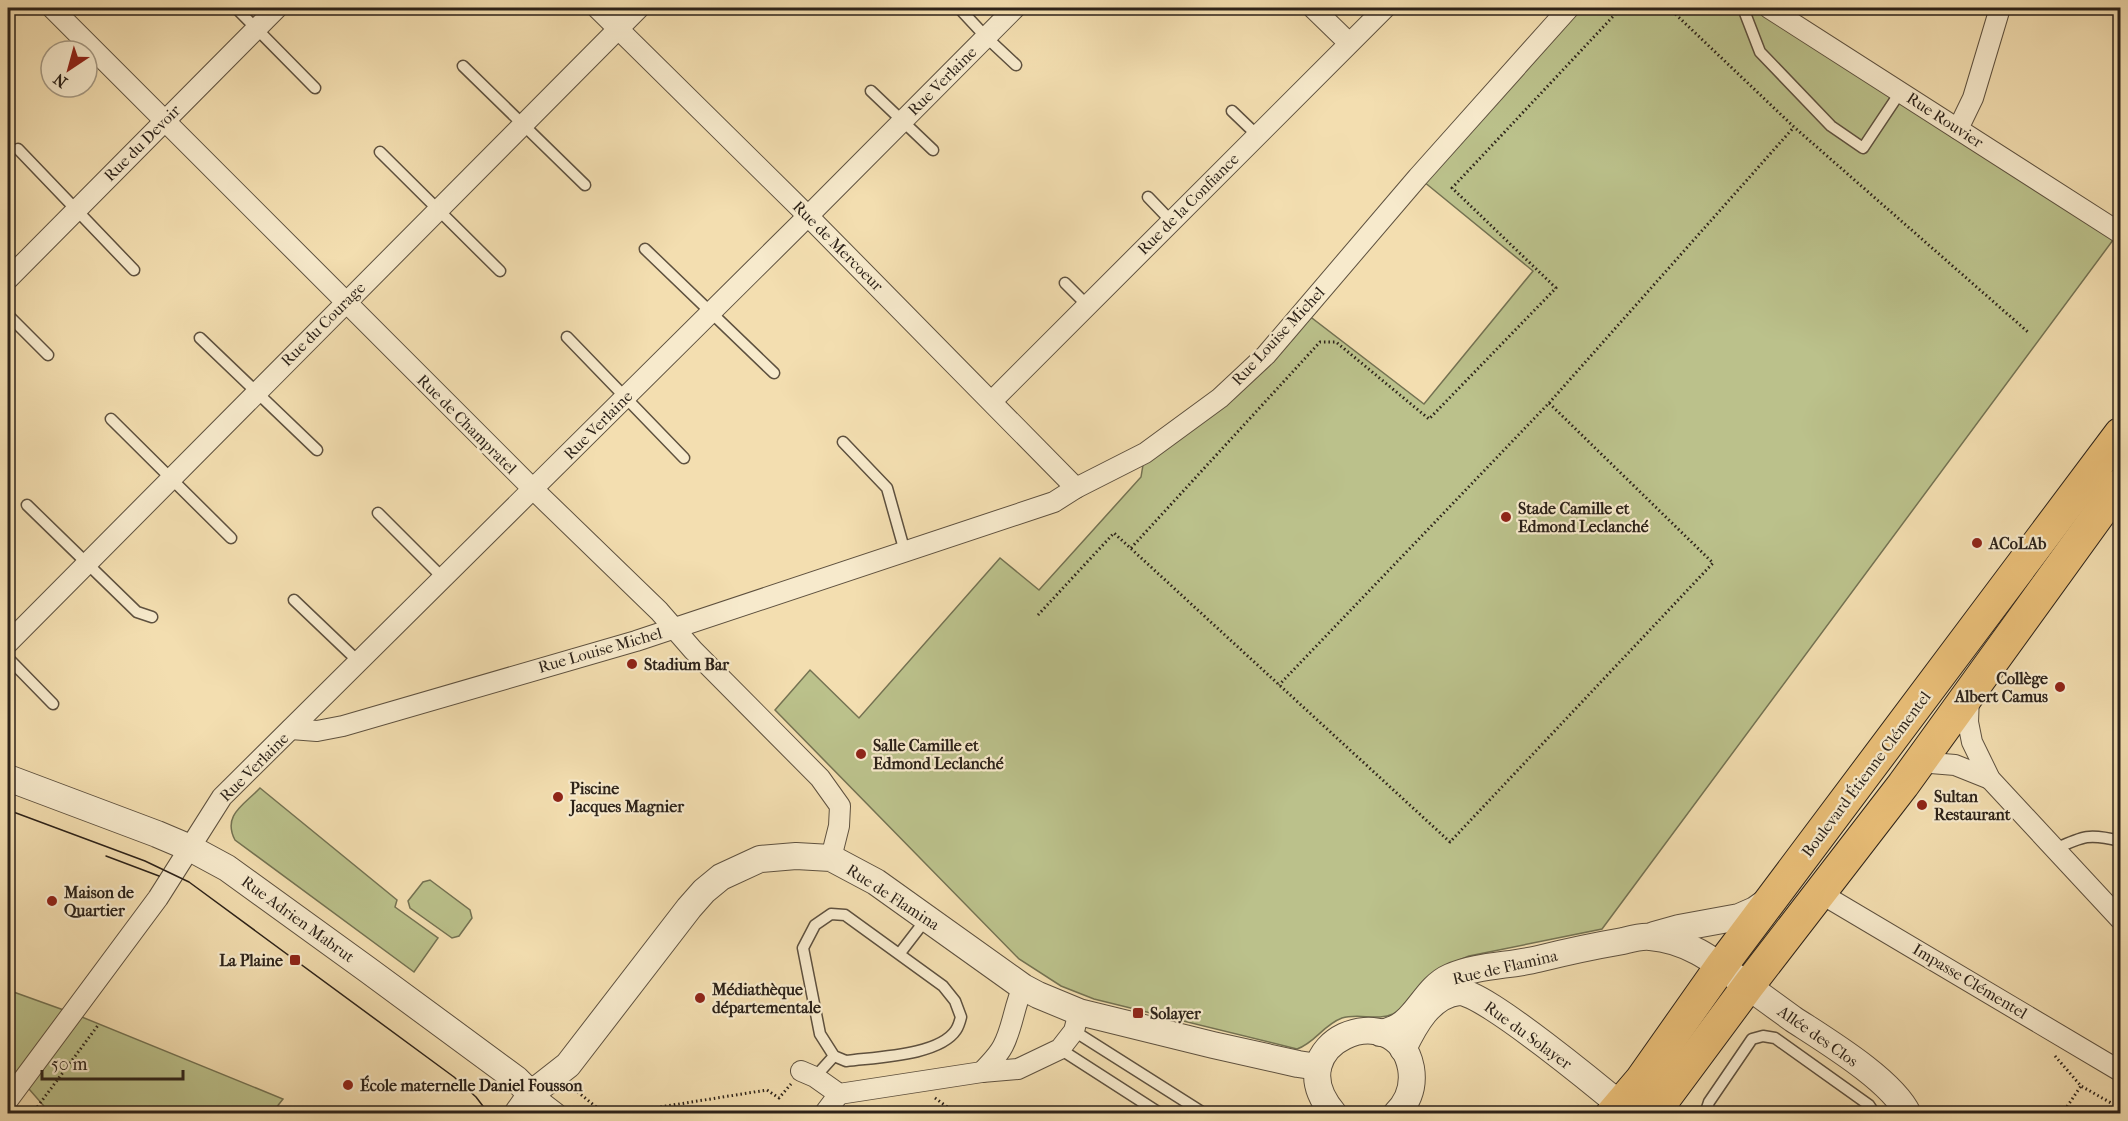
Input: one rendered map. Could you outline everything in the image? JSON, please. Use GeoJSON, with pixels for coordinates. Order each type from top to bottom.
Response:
{"type":"FeatureCollection","features":[{"type":"Feature","properties":{"kind":"main road","name":"Boulevard Étienne Clémentel"},"geometry":{"type":"LineString","coordinates":[[1621,1110],[1722,965],[2121,434]]}},
{"type":"Feature","properties":{"kind":"main road"},"geometry":{"type":"LineString","coordinates":[[1653,1113],[1969,695],[2121,485]]}},
{"type":"Feature","properties":{"kind":"street","name":"Rue de Champratel"},"geometry":{"type":"LineString","coordinates":[[52,8],[533,489],[659,611],[693,650],[820,778],[840,806],[839,826],[831,858]]}},
{"type":"Feature","properties":{"kind":"street","name":"Rue du Devoir"},"geometry":{"type":"LineString","coordinates":[[8,279],[277,8]]}},
{"type":"Feature","properties":{"kind":"street","name":"Rue de Mercoeur"},"geometry":{"type":"LineString","coordinates":[[597,8],[808,216],[1076,488]]}},
{"type":"Feature","properties":{"kind":"street","name":"Rue du Courage"},"geometry":{"type":"LineString","coordinates":[[8,643],[345,301],[639,8]]}},
{"type":"Feature","properties":{"kind":"street","name":"Rue Verlaine"},"geometry":{"type":"LineString","coordinates":[[8,1100],[158,898],[222,797],[1015,8]]}},
{"type":"Feature","properties":{"kind":"street"},"geometry":{"type":"LineString","coordinates":[[1313,8],[1349,43]]}},
{"type":"Feature","properties":{"kind":"street","name":"Rue de la Confiance"},"geometry":{"type":"LineString","coordinates":[[992,401],[1385,8]]}},
{"type":"Feature","properties":{"kind":"street","name":"Rue Louise Michel"},"geometry":{"type":"LineString","coordinates":[[291,729],[317,731],[343,726],[675,628],[1054,502],[1076,488],[1145,453],[1220,398],[1266,355],[1418,177],[1569,8]]}},
{"type":"Feature","properties":{"kind":"street","name":"Rue Rouvier"},"geometry":{"type":"LineString","coordinates":[[1768,8],[2121,233]]}},
{"type":"Feature","properties":{"kind":"street"},"geometry":{"type":"LineString","coordinates":[[1958,129],[1973,98],[2000,8]]}},
{"type":"Feature","properties":{"kind":"street"},"geometry":{"type":"LineString","coordinates":[[1969,695],[1968,722],[1972,742],[1990,779],[2121,919]]}},
{"type":"Feature","properties":{"kind":"street"},"geometry":{"type":"LineString","coordinates":[[1919,762],[1955,765],[1990,779]]}},
{"type":"Feature","properties":{"kind":"street","name":"Rue Adrien Mabrut"},"geometry":{"type":"LineString","coordinates":[[8,778],[190,848],[238,875],[516,1079],[524,1104],[557,1113]]}},
{"type":"Feature","properties":{"kind":"street","name":"Rue de Flamina"},"geometry":{"type":"LineString","coordinates":[[524,1104],[568,1065],[688,908],[704,891],[721,877],[760,860],[796,856],[831,858],[876,882],[1076,1022],[1318,1067]]}},
{"type":"Feature","properties":{"kind":"street","name":"Impasse Clémentel"},"geometry":{"type":"LineString","coordinates":[[1820,893],[2121,1071]]}},
{"type":"Feature","properties":{"kind":"street","name":"Rue de Flamina"},"geometry":{"type":"LineString","coordinates":[[1380,1034],[1404,1023],[1435,988],[1449,978],[1739,916],[1755,910],[1774,896]]}},
{"type":"Feature","properties":{"kind":"street","name":"Rue de Flamina"},"geometry":{"type":"LineString","coordinates":[[1648,936],[1675,941],[1695,948],[1722,965]]}},
{"type":"Feature","properties":{"kind":"street"},"geometry":{"type":"LineString","coordinates":[[1486,1004],[1485,994],[1490,980],[1518,964]]}},
{"type":"Feature","properties":{"kind":"street","name":"Allée des Clos"},"geometry":{"type":"LineString","coordinates":[[1722,965],[1748,986],[1855,1060],[1881,1082],[1908,1113]]}},
{"type":"Feature","properties":{"kind":"street"},"geometry":{"type":"LineString","coordinates":[[982,1072],[1002,1049],[1010,1031],[1016,1002],[1023,987]]}},
{"type":"Feature","properties":{"kind":"street","name":"Rue du Solayer"},"geometry":{"type":"LineString","coordinates":[[1403,1049],[1412,1028],[1428,1008],[1443,997],[1460,992],[1475,996],[1566,1061],[1621,1110]]}},
{"type":"Feature","properties":{"kind":"street"},"geometry":{"type":"LineString","coordinates":[[808,1074],[839,1094],[982,1072],[1018,1069],[1060,1049],[1076,1022]]}},
{"type":"Feature","properties":{"kind":"street"},"geometry":{"type":"LineString","coordinates":[[1334,1113],[1324,1102],[1318,1085],[1318,1067],[1326,1050],[1339,1037],[1357,1030],[1375,1031],[1392,1038],[1403,1049],[1410,1062],[1413,1077],[1410,1092],[1396,1113]]}},
{"type":"Feature","properties":{"kind":"street"},"geometry":{"type":"LineString","coordinates":[[824,1113],[839,1094]]}},
{"type":"Feature","properties":{"kind":"lane"},"geometry":{"type":"LineString","coordinates":[[236,8],[315,88]]}},
{"type":"Feature","properties":{"kind":"lane"},"geometry":{"type":"LineString","coordinates":[[959,8],[1016,65]]}},
{"type":"Feature","properties":{"kind":"lane"},"geometry":{"type":"LineString","coordinates":[[1743,8],[1760,52],[1830,126],[1863,148],[1901,91]]}},
{"type":"Feature","properties":{"kind":"lane"},"geometry":{"type":"LineString","coordinates":[[463,66],[585,185]]}},
{"type":"Feature","properties":{"kind":"lane"},"geometry":{"type":"LineString","coordinates":[[871,91],[933,150]]}},
{"type":"Feature","properties":{"kind":"lane"},"geometry":{"type":"LineString","coordinates":[[1232,111],[1257,135]]}},
{"type":"Feature","properties":{"kind":"lane"},"geometry":{"type":"LineString","coordinates":[[18,149],[134,270]]}},
{"type":"Feature","properties":{"kind":"lane"},"geometry":{"type":"LineString","coordinates":[[380,152],[500,271]]}},
{"type":"Feature","properties":{"kind":"lane"},"geometry":{"type":"LineString","coordinates":[[1148,197],[1172,221]]}},
{"type":"Feature","properties":{"kind":"lane"},"geometry":{"type":"LineString","coordinates":[[645,249],[774,373]]}},
{"type":"Feature","properties":{"kind":"lane"},"geometry":{"type":"LineString","coordinates":[[1065,282],[1088,305]]}},
{"type":"Feature","properties":{"kind":"lane"},"geometry":{"type":"LineString","coordinates":[[8,315],[48,355]]}},
{"type":"Feature","properties":{"kind":"lane"},"geometry":{"type":"LineString","coordinates":[[567,337],[684,458]]}},
{"type":"Feature","properties":{"kind":"lane"},"geometry":{"type":"LineString","coordinates":[[200,338],[317,450]]}},
{"type":"Feature","properties":{"kind":"lane"},"geometry":{"type":"LineString","coordinates":[[111,419],[231,538]]}},
{"type":"Feature","properties":{"kind":"lane"},"geometry":{"type":"LineString","coordinates":[[843,442],[887,488],[905,552]]}},
{"type":"Feature","properties":{"kind":"lane"},"geometry":{"type":"LineString","coordinates":[[27,505],[137,612],[152,617]]}},
{"type":"Feature","properties":{"kind":"lane"},"geometry":{"type":"LineString","coordinates":[[378,513],[443,578]]}},
{"type":"Feature","properties":{"kind":"lane"},"geometry":{"type":"LineString","coordinates":[[294,600],[359,662]]}},
{"type":"Feature","properties":{"kind":"lane"},"geometry":{"type":"LineString","coordinates":[[8,658],[53,704]]}},
{"type":"Feature","properties":{"kind":"lane"},"geometry":{"type":"LineString","coordinates":[[2055,849],[2082,837],[2101,836],[2121,841]]}},
{"type":"Feature","properties":{"kind":"lane"},"geometry":{"type":"LineString","coordinates":[[831,914],[845,915],[943,986],[955,1001],[961,1017],[956,1031],[940,1043],[925,1050],[846,1060],[834,1056],[820,1034],[802,948],[815,925],[831,914]]}},
{"type":"Feature","properties":{"kind":"lane"},"geometry":{"type":"LineString","coordinates":[[900,953],[927,918]]}},
{"type":"Feature","properties":{"kind":"lane"},"geometry":{"type":"LineString","coordinates":[[1076,1022],[1205,1113]]}},
{"type":"Feature","properties":{"kind":"lane"},"geometry":{"type":"LineString","coordinates":[[1705,1113],[1709,1102],[1752,1039],[1763,1036],[1775,1038],[1869,1105],[1875,1113]]}},
{"type":"Feature","properties":{"kind":"lane"},"geometry":{"type":"LineString","coordinates":[[1060,1049],[1161,1113]]}},
{"type":"Feature","properties":{"kind":"lane"},"geometry":{"type":"LineString","coordinates":[[808,1074],[834,1056]]}},
{"type":"Feature","properties":{"kind":"path"},"geometry":{"type":"LineString","coordinates":[[1131,548],[1320,342],[1336,342],[1430,419],[1556,288],[1452,188],[1620,8]]}},
{"type":"Feature","properties":{"kind":"path"},"geometry":{"type":"LineString","coordinates":[[1670,8],[1794,127],[2028,332]]}},
{"type":"Feature","properties":{"kind":"path"},"geometry":{"type":"LineString","coordinates":[[1279,685],[1549,403],[1794,127]]}},
{"type":"Feature","properties":{"kind":"path"},"geometry":{"type":"LineString","coordinates":[[1038,615],[1114,533],[1450,842],[1713,563],[1549,403]]}},
{"type":"Feature","properties":{"kind":"path"},"geometry":{"type":"LineString","coordinates":[[32,1113],[99,1024]]}},
{"type":"Feature","properties":{"kind":"path"},"geometry":{"type":"LineString","coordinates":[[2052,1051],[2081,1086],[2121,1108]]}},
{"type":"Feature","properties":{"kind":"path"},"geometry":{"type":"LineString","coordinates":[[616,1113],[767,1090],[779,1098],[808,1074]]}},
{"type":"Feature","properties":{"kind":"path"},"geometry":{"type":"LineString","coordinates":[[2062,1113],[2081,1086]]}},
{"type":"Feature","properties":{"kind":"path"},"geometry":{"type":"LineString","coordinates":[[572,1088],[606,1113]]}},
{"type":"Feature","properties":{"kind":"green space","name":"Stade Camille et Edmond Leclanché"},"geometry":{"type":"Polygon","coordinates":[[[1569,8],[1769,8],[2119,232],[1602,929],[1469,956],[1433,975],[1393,1014],[1381,1017],[1342,1018],[1329,1025],[1309,1043],[1297,1049],[1094,999],[1061,986],[1019,959],[775,710],[810,670],[859,718],[1000,558],[1039,590],[1141,477],[1145,453],[1304,312],[1424,404],[1533,271],[1418,177],[1569,8]]]}},
{"type":"Feature","properties":{"kind":"green space"},"geometry":{"type":"Polygon","coordinates":[[[260,788],[397,900],[395,907],[438,938],[414,972],[235,840],[231,824],[233,817],[260,788]]]}},
{"type":"Feature","properties":{"kind":"green space"},"geometry":{"type":"Polygon","coordinates":[[[430,880],[470,910],[472,918],[459,936],[452,938],[410,908],[408,901],[423,882],[430,880]]]}},
{"type":"Feature","properties":{"kind":"green space"},"geometry":{"type":"Polygon","coordinates":[[[8,990],[72,1013],[283,1099],[272,1113],[251,1111],[250,1114],[50,1113],[8,1065],[8,990]]]}},
{"type":"Feature","properties":{"kind":"tram line"},"geometry":{"type":"LineString","coordinates":[[8,810],[145,861],[189,882],[454,1077],[476,1097],[489,1114]]}},
{"type":"Feature","properties":{"kind":"tram line"},"geometry":{"type":"LineString","coordinates":[[106,856],[159,876]]}},
{"type":"Feature","properties":{"kind":"place","name":"Stade Camille et Edmond Leclanché"},"geometry":{"type":"Point","coordinates":[1506,517]}},
{"type":"Feature","properties":{"kind":"place","name":"ACoLAb"},"geometry":{"type":"Point","coordinates":[1977,543]}},
{"type":"Feature","properties":{"kind":"place","name":"Stadium Bar"},"geometry":{"type":"Point","coordinates":[632,664]}},
{"type":"Feature","properties":{"kind":"place","name":"Collège Albert Camus"},"geometry":{"type":"Point","coordinates":[2060,687]}},
{"type":"Feature","properties":{"kind":"place","name":"Salle Camille et Edmond Leclanché"},"geometry":{"type":"Point","coordinates":[861,754]}},
{"type":"Feature","properties":{"kind":"place","name":"Piscine Jacques Magnier"},"geometry":{"type":"Point","coordinates":[558,797]}},
{"type":"Feature","properties":{"kind":"place","name":"Sultan Restaurant"},"geometry":{"type":"Point","coordinates":[1922,805]}},
{"type":"Feature","properties":{"kind":"place","name":"Maison de Quartier"},"geometry":{"type":"Point","coordinates":[52,901]}},
{"type":"Feature","properties":{"kind":"place","name":"La Plaine"},"geometry":{"type":"Point","coordinates":[295,960]}},
{"type":"Feature","properties":{"kind":"place","name":"Médiathèque départementale"},"geometry":{"type":"Point","coordinates":[700,998]}},
{"type":"Feature","properties":{"kind":"place","name":"Solayer"},"geometry":{"type":"Point","coordinates":[1138,1013]}},
{"type":"Feature","properties":{"kind":"place","name":"École maternelle Daniel Fousson"},"geometry":{"type":"Point","coordinates":[348,1085]}}]}
